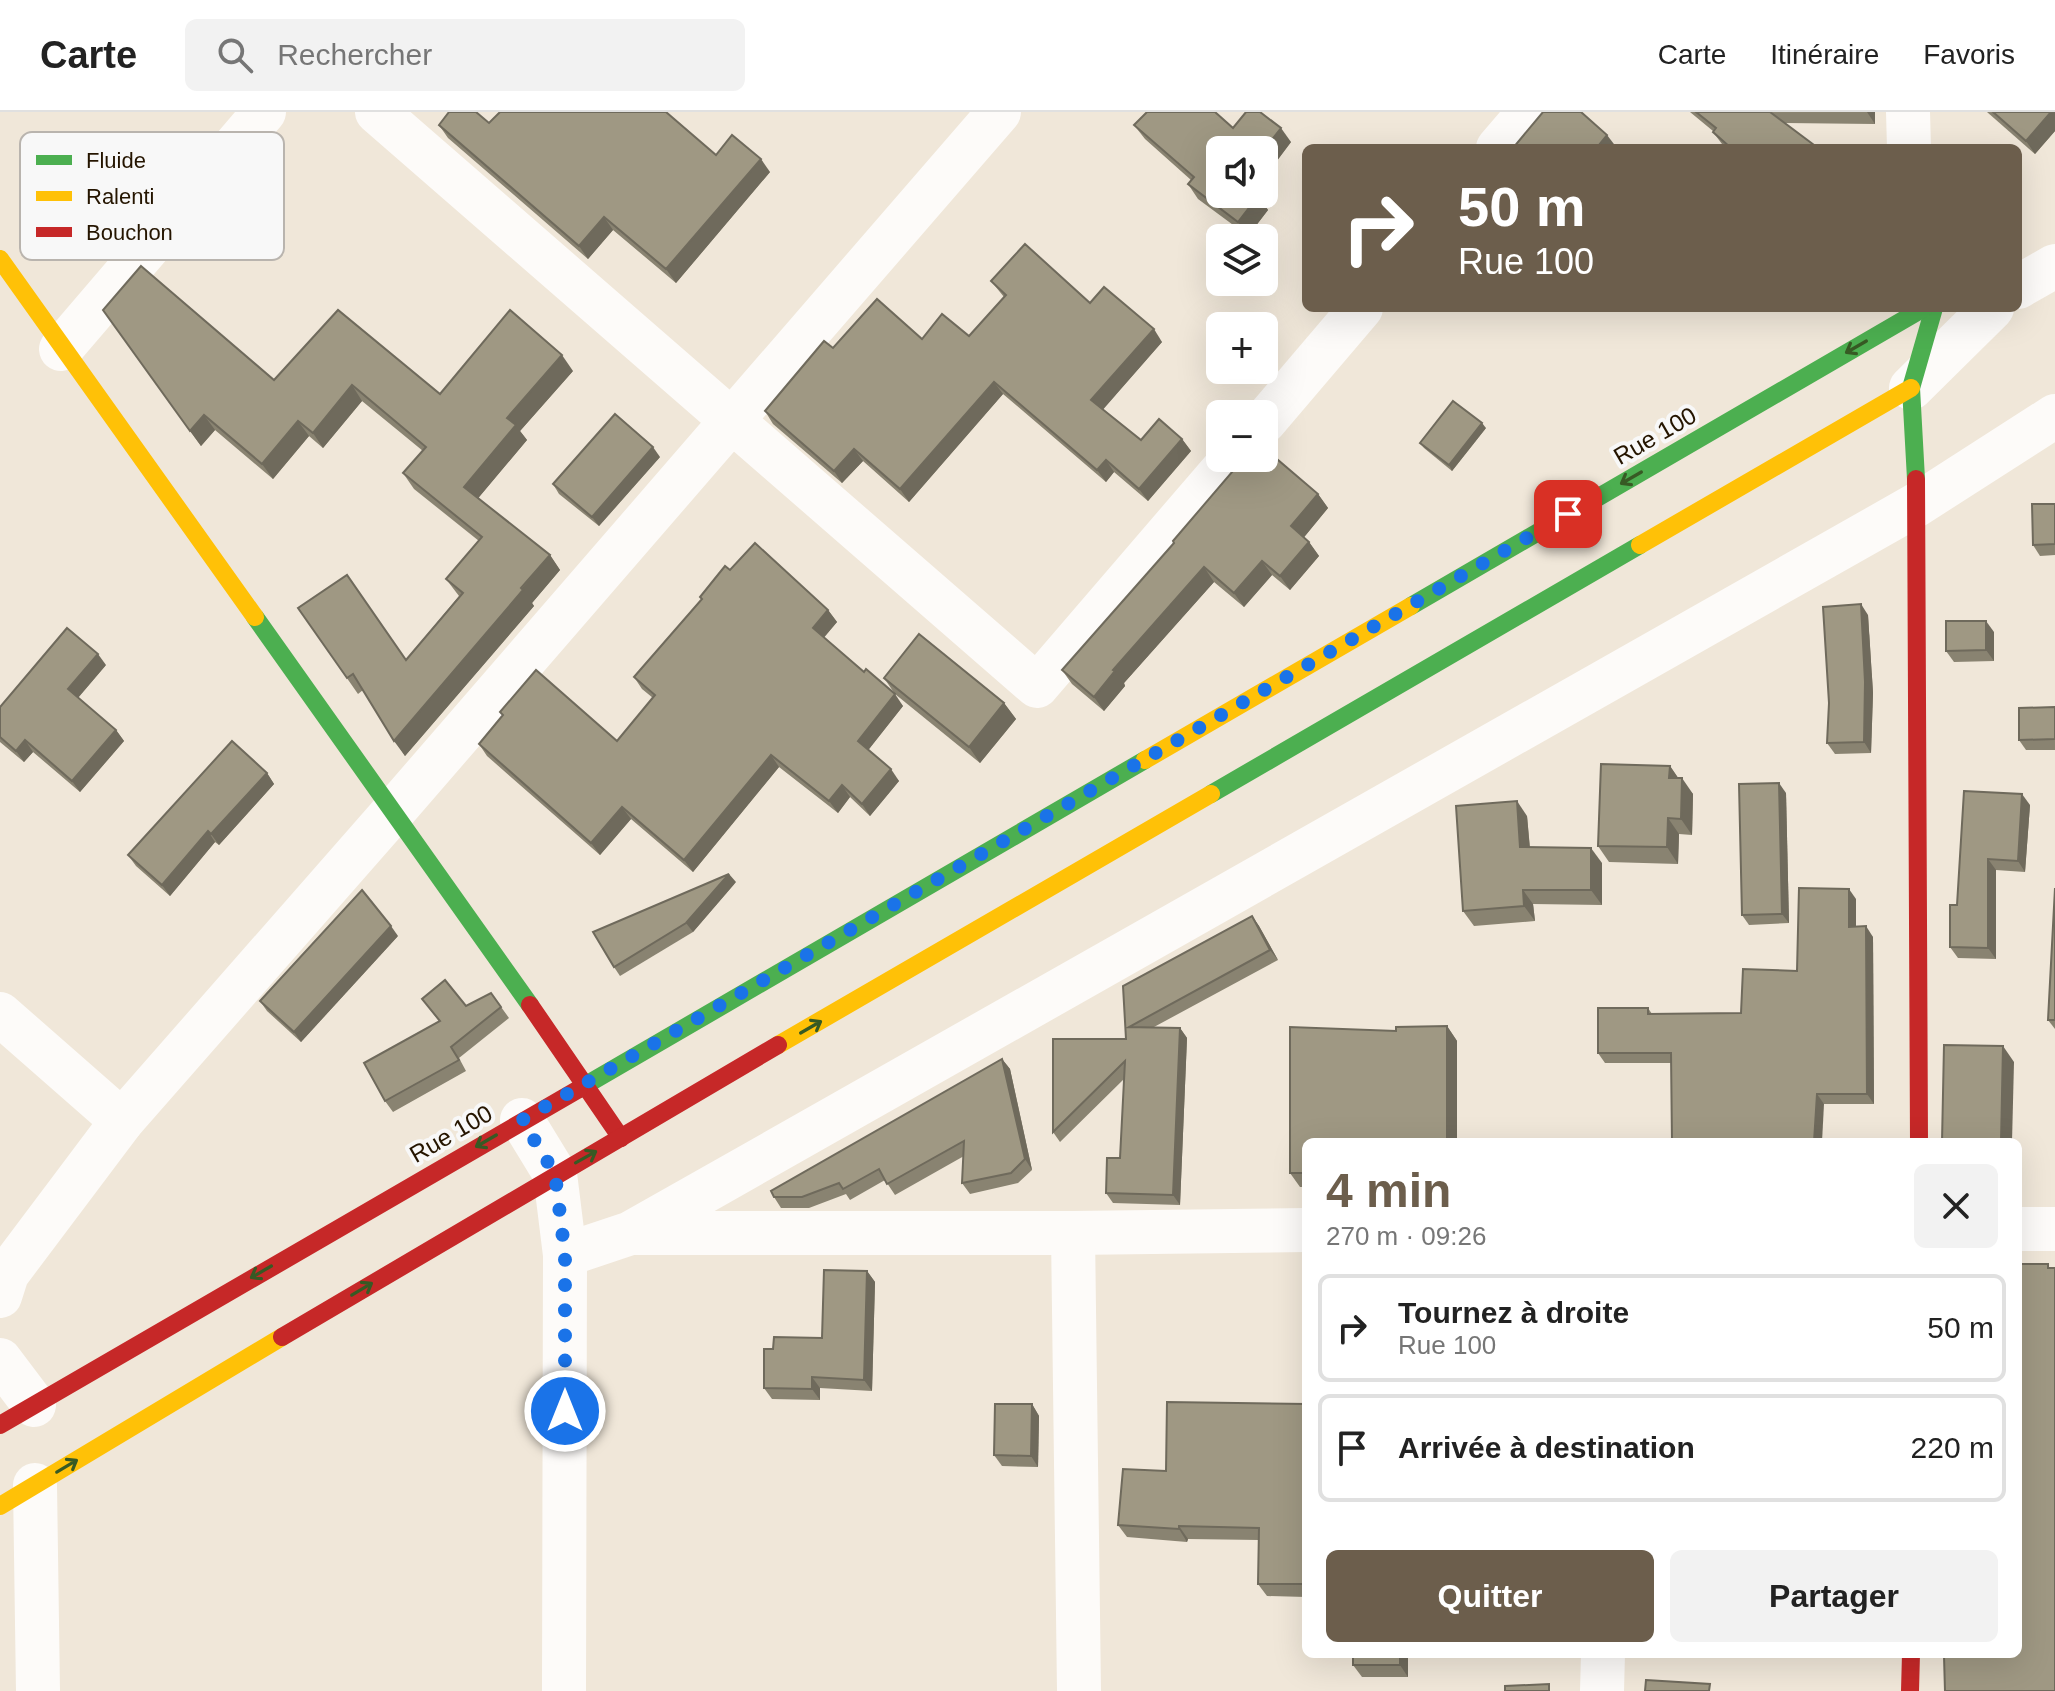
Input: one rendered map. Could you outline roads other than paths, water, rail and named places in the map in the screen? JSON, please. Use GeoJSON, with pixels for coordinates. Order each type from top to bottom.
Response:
{"type":"FeatureCollection","features":[{"type":"Feature","properties":{"kind":"street"},"geometry":{"type":"LineString","coordinates":[[247,132],[264,112]]}},
{"type":"Feature","properties":{"kind":"street"},"geometry":{"type":"LineString","coordinates":[[377,112],[1037,686],[1221,472]]}},
{"type":"Feature","properties":{"kind":"street"},"geometry":{"type":"LineString","coordinates":[[0,1296],[7,1274],[122,1121],[732,423],[999,112]]}},
{"type":"Feature","properties":{"kind":"street"},"geometry":{"type":"LineString","coordinates":[[1501,144],[1529,112]]}},
{"type":"Feature","properties":{"kind":"street"},"geometry":{"type":"LineString","coordinates":[[1908,112],[1909,144]]}},
{"type":"Feature","properties":{"kind":"street"},"geometry":{"type":"LineString","coordinates":[[0,259],[621,1138]]}},
{"type":"Feature","properties":{"kind":"street"},"geometry":{"type":"LineString","coordinates":[[61,349],[137,260]]}},
{"type":"Feature","properties":{"kind":"street"},"geometry":{"type":"LineString","coordinates":[[2022,285],[2055,266]]}},
{"type":"Feature","properties":{"kind":"street"},"geometry":{"type":"LineString","coordinates":[[1278,406],[1358,312]]}},
{"type":"Feature","properties":{"kind":"street","name":"Rue 100"},"geometry":{"type":"LineString","coordinates":[[17,1415],[1917,312]]}},
{"type":"Feature","properties":{"kind":"street"},"geometry":{"type":"LineString","coordinates":[[1919,1138],[1918,504],[1911,388],[1933,312]]}},
{"type":"Feature","properties":{"kind":"street"},"geometry":{"type":"LineString","coordinates":[[38,1691],[17,1495],[555,1174],[1911,388],[1988,312]]}},
{"type":"Feature","properties":{"kind":"street"},"geometry":{"type":"LineString","coordinates":[[565,1255],[631,1233],[1918,504],[2055,416]]}},
{"type":"Feature","properties":{"kind":"street"},"geometry":{"type":"LineString","coordinates":[[0,1014],[122,1121]]}},
{"type":"Feature","properties":{"kind":"street"},"geometry":{"type":"LineString","coordinates":[[522,1120],[555,1174],[565,1255],[564,1691]]}},
{"type":"Feature","properties":{"kind":"street"},"geometry":{"type":"LineString","coordinates":[[2022,1229],[2055,1229]]}},
{"type":"Feature","properties":{"kind":"street"},"geometry":{"type":"LineString","coordinates":[[631,1233],[1302,1230]]}},
{"type":"Feature","properties":{"kind":"street"},"geometry":{"type":"LineString","coordinates":[[1073,1233],[1079,1691]]}},
{"type":"Feature","properties":{"kind":"street"},"geometry":{"type":"LineString","coordinates":[[0,1360],[17,1415]]}},
{"type":"Feature","properties":{"kind":"street"},"geometry":{"type":"LineString","coordinates":[[1602,1691],[1603,1658]]}},
{"type":"Feature","properties":{"kind":"street"},"geometry":{"type":"LineString","coordinates":[[1910,1691],[1911,1658]]}}]}
